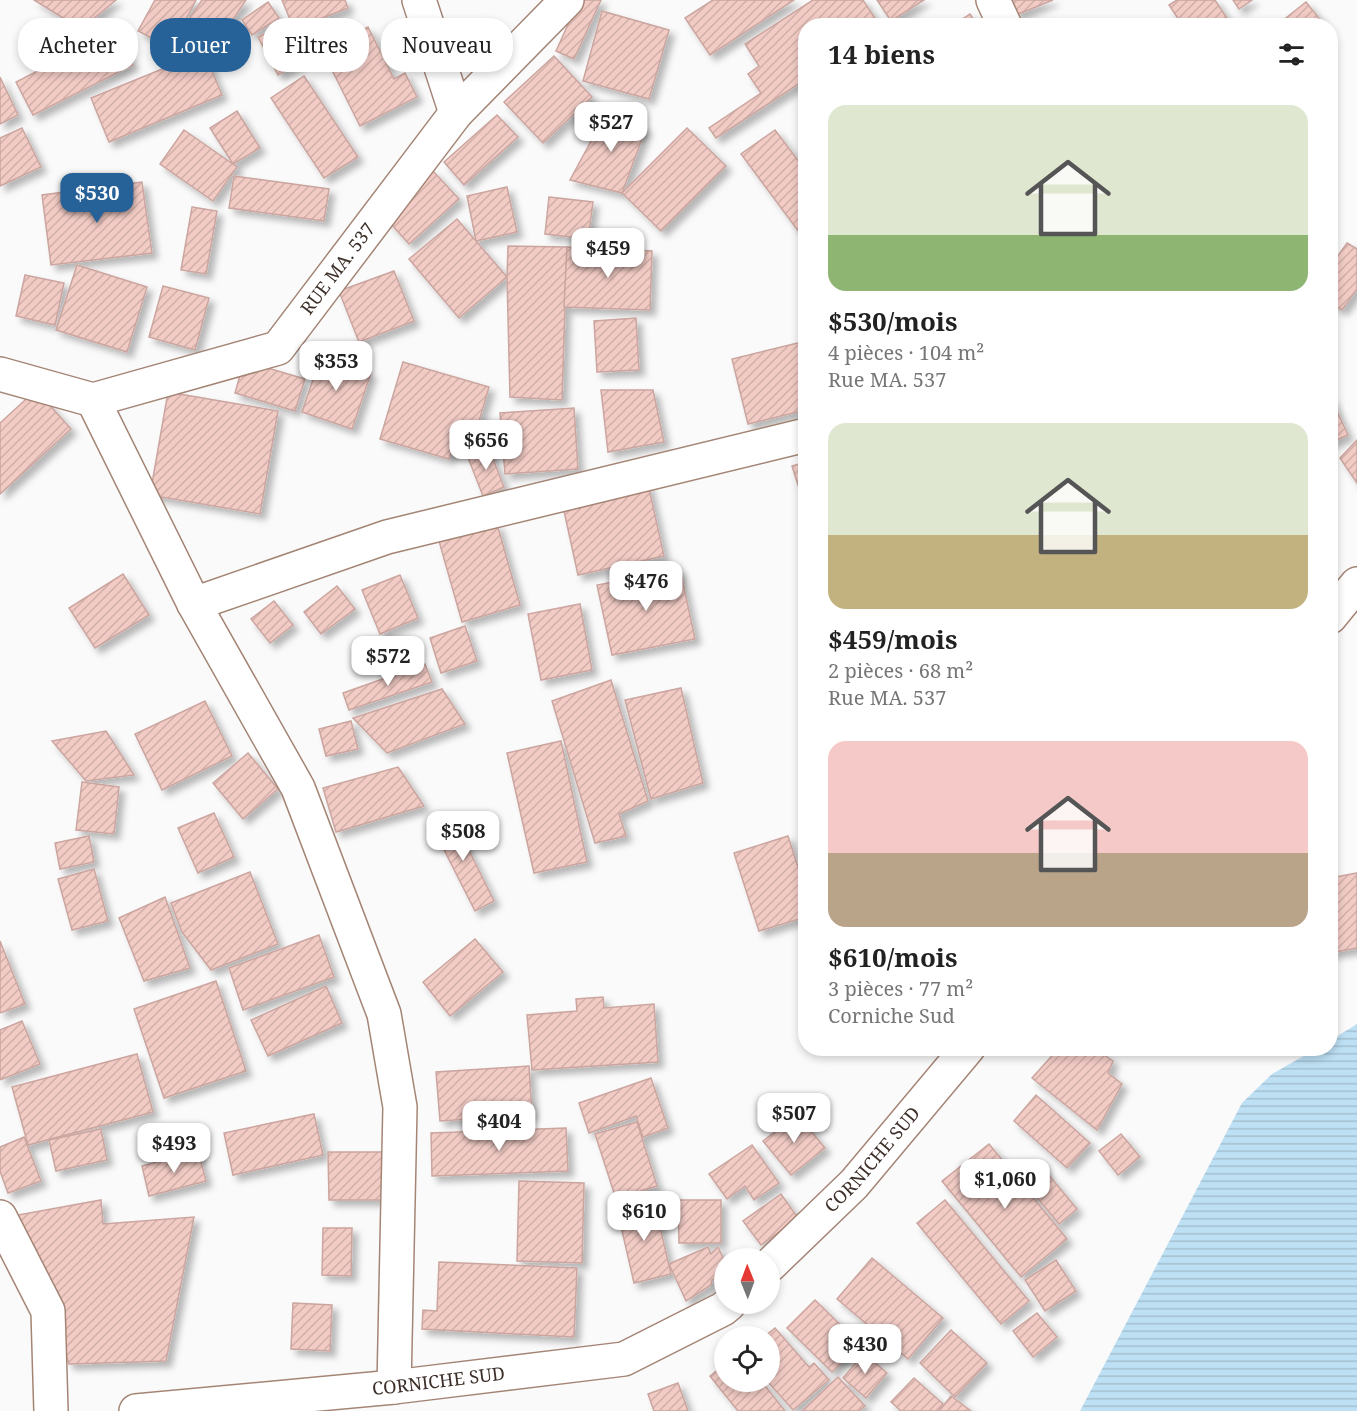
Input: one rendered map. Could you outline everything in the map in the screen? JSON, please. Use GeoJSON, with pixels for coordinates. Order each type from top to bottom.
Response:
{"type":"FeatureCollection","features":[{"type":"Feature","properties":{"kind":"street"},"geometry":{"type":"LineString","coordinates":[[419,0],[456,113]]}},
{"type":"Feature","properties":{"kind":"street","name":"RUE MA. 537"},"geometry":{"type":"LineString","coordinates":[[93,400],[278,348],[456,113],[567,0]]}},
{"type":"Feature","properties":{"kind":"street"},"geometry":{"type":"LineString","coordinates":[[993,0],[1001,18]]}},
{"type":"Feature","properties":{"kind":"street"},"geometry":{"type":"LineString","coordinates":[[0,374],[93,400],[194,604],[298,788],[384,1014],[400,1107],[394,1387]]}},
{"type":"Feature","properties":{"kind":"street"},"geometry":{"type":"LineString","coordinates":[[194,604],[387,537],[798,437]]}},
{"type":"Feature","properties":{"kind":"street"},"geometry":{"type":"LineString","coordinates":[[1338,608],[1357,584]]}},
{"type":"Feature","properties":{"kind":"street","name":"CORNICHE SUD"},"geometry":{"type":"LineString","coordinates":[[780,1255],[854,1184],[961,1056]]}},
{"type":"Feature","properties":{"kind":"street"},"geometry":{"type":"LineString","coordinates":[[0,1217],[48,1311],[51,1411]]}},
{"type":"Feature","properties":{"kind":"street","name":"CORNICHE SUD"},"geometry":{"type":"LineString","coordinates":[[136,1411],[394,1387],[624,1359],[714,1314]]}},
{"type":"Feature","properties":{"kind":"water"},"geometry":{"type":"Polygon","coordinates":[[[1357,1024],[1357,1411],[1080,1411],[1242,1103],[1272,1074],[1304,1056],[1338,1056],[1338,1036],[1357,1024]]]}},
{"type":"Feature","properties":{"kind":"building"},"geometry":{"type":"Polygon","coordinates":[[[34,0],[116,0],[94,18],[63,18],[34,0]]]}},
{"type":"Feature","properties":{"kind":"building"},"geometry":{"type":"Polygon","coordinates":[[[155,0],[196,0],[187,18],[150,18],[150,37],[138,31],[155,0]]]}},
{"type":"Feature","properties":{"kind":"building"},"geometry":{"type":"Polygon","coordinates":[[[202,0],[246,0],[234,18],[190,18],[202,0]]]}},
{"type":"Feature","properties":{"kind":"building"},"geometry":{"type":"Polygon","coordinates":[[[282,0],[345,0],[348,8],[322,18],[289,18],[282,0]]]}},
{"type":"Feature","properties":{"kind":"building"},"geometry":{"type":"Polygon","coordinates":[[[579,0],[601,0],[574,59],[556,51],[579,0]]]}},
{"type":"Feature","properties":{"kind":"building"},"geometry":{"type":"Polygon","coordinates":[[[713,0],[794,0],[710,55],[685,18],[713,0]]]}},
{"type":"Feature","properties":{"kind":"building"},"geometry":{"type":"Polygon","coordinates":[[[813,0],[863,0],[875,18],[798,18],[798,84],[716,138],[709,128],[761,93],[748,74],[759,66],[745,44],[813,0]]]}},
{"type":"Feature","properties":{"kind":"building"},"geometry":{"type":"Polygon","coordinates":[[[877,0],[924,0],[896,18],[889,18],[877,0]]]}},
{"type":"Feature","properties":{"kind":"building"},"geometry":{"type":"Polygon","coordinates":[[[1009,0],[1053,0],[1016,15],[1009,0]]]}},
{"type":"Feature","properties":{"kind":"building"},"geometry":{"type":"Polygon","coordinates":[[[1177,0],[1215,0],[1227,18],[1178,18],[1169,5],[1177,0]]]}},
{"type":"Feature","properties":{"kind":"building"},"geometry":{"type":"Polygon","coordinates":[[[1233,0],[1252,0],[1239,9],[1233,0]]]}},
{"type":"Feature","properties":{"kind":"building"},"geometry":{"type":"Polygon","coordinates":[[[268,2],[279,18],[263,18],[263,28],[252,35],[251,18],[245,18],[268,2]]]}},
{"type":"Feature","properties":{"kind":"building"},"geometry":{"type":"Polygon","coordinates":[[[1306,2],[1319,18],[1286,18],[1306,2]]]}},
{"type":"Feature","properties":{"kind":"building"},"geometry":{"type":"Polygon","coordinates":[[[602,11],[669,30],[649,99],[583,81],[602,11]]]}},
{"type":"Feature","properties":{"kind":"building"},"geometry":{"type":"Polygon","coordinates":[[[369,29],[381,53],[381,72],[390,72],[394,79],[405,73],[417,97],[360,126],[333,72],[369,72],[369,29]]]}},
{"type":"Feature","properties":{"kind":"building"},"geometry":{"type":"Polygon","coordinates":[[[263,34],[263,46],[258,37],[263,34]]]}},
{"type":"Feature","properties":{"kind":"building"},"geometry":{"type":"Polygon","coordinates":[[[554,56],[592,97],[543,143],[504,102],[554,56]]]}},
{"type":"Feature","properties":{"kind":"building"},"geometry":{"type":"Polygon","coordinates":[[[35,72],[119,72],[33,115],[16,82],[35,72]]]}},
{"type":"Feature","properties":{"kind":"building"},"geometry":{"type":"Polygon","coordinates":[[[155,72],[212,72],[222,95],[109,142],[91,98],[155,72]]]}},
{"type":"Feature","properties":{"kind":"building"},"geometry":{"type":"Polygon","coordinates":[[[304,76],[358,157],[324,178],[271,98],[304,76]]]}},
{"type":"Feature","properties":{"kind":"building"},"geometry":{"type":"Polygon","coordinates":[[[0,77],[18,115],[0,124],[0,77]]]}},
{"type":"Feature","properties":{"kind":"building"},"geometry":{"type":"Polygon","coordinates":[[[610,106],[646,128],[622,193],[570,180],[610,106]]]}},
{"type":"Feature","properties":{"kind":"building"},"geometry":{"type":"Polygon","coordinates":[[[237,111],[260,148],[233,164],[210,128],[237,111]]]}},
{"type":"Feature","properties":{"kind":"building"},"geometry":{"type":"Polygon","coordinates":[[[497,115],[518,137],[464,185],[444,162],[497,115]]]}},
{"type":"Feature","properties":{"kind":"building"},"geometry":{"type":"Polygon","coordinates":[[[22,128],[41,167],[0,186],[0,138],[22,128]]]}},
{"type":"Feature","properties":{"kind":"building"},"geometry":{"type":"Polygon","coordinates":[[[687,128],[726,166],[661,231],[622,193],[687,128]]]}},
{"type":"Feature","properties":{"kind":"building"},"geometry":{"type":"Polygon","coordinates":[[[184,130],[237,167],[213,201],[160,164],[184,130]]]}},
{"type":"Feature","properties":{"kind":"building"},"geometry":{"type":"Polygon","coordinates":[[[775,130],[798,160],[798,231],[741,154],[775,130]]]}},
{"type":"Feature","properties":{"kind":"building"},"geometry":{"type":"Polygon","coordinates":[[[433,171],[459,199],[409,244],[383,215],[433,171]]]}},
{"type":"Feature","properties":{"kind":"building"},"geometry":{"type":"Polygon","coordinates":[[[234,176],[329,189],[324,221],[229,208],[234,176]]]}},
{"type":"Feature","properties":{"kind":"building"},"geometry":{"type":"Polygon","coordinates":[[[142,182],[152,253],[51,265],[42,195],[142,182]]]}},
{"type":"Feature","properties":{"kind":"building"},"geometry":{"type":"Polygon","coordinates":[[[507,187],[517,232],[476,241],[467,196],[507,187]]]}},
{"type":"Feature","properties":{"kind":"building"},"geometry":{"type":"Polygon","coordinates":[[[549,197],[593,202],[588,239],[545,234],[549,197]]]}},
{"type":"Feature","properties":{"kind":"building"},"geometry":{"type":"Polygon","coordinates":[[[192,207],[217,211],[206,274],[181,270],[192,207]]]}},
{"type":"Feature","properties":{"kind":"building"},"geometry":{"type":"Polygon","coordinates":[[[457,219],[507,277],[459,318],[409,259],[457,219]]]}},
{"type":"Feature","properties":{"kind":"building"},"geometry":{"type":"Polygon","coordinates":[[[1347,243],[1357,249],[1357,289],[1342,310],[1338,308],[1338,256],[1347,243]]]}},
{"type":"Feature","properties":{"kind":"building"},"geometry":{"type":"Polygon","coordinates":[[[508,246],[567,247],[562,400],[510,397],[508,246]]]}},
{"type":"Feature","properties":{"kind":"building"},"geometry":{"type":"Polygon","coordinates":[[[567,247],[652,251],[650,310],[564,307],[567,247]]]}},
{"type":"Feature","properties":{"kind":"building"},"geometry":{"type":"Polygon","coordinates":[[[77,265],[147,287],[127,352],[56,330],[77,265]]]}},
{"type":"Feature","properties":{"kind":"building"},"geometry":{"type":"Polygon","coordinates":[[[394,271],[414,321],[359,342],[339,291],[394,271]]]}},
{"type":"Feature","properties":{"kind":"building"},"geometry":{"type":"Polygon","coordinates":[[[25,275],[64,283],[55,325],[16,316],[25,275]]]}},
{"type":"Feature","properties":{"kind":"building"},"geometry":{"type":"Polygon","coordinates":[[[163,286],[209,298],[195,350],[149,337],[163,286]]]}},
{"type":"Feature","properties":{"kind":"building"},"geometry":{"type":"Polygon","coordinates":[[[636,318],[639,370],[597,372],[594,321],[636,318]]]}},
{"type":"Feature","properties":{"kind":"building"},"geometry":{"type":"Polygon","coordinates":[[[798,343],[798,412],[748,424],[732,359],[798,343]]]}},
{"type":"Feature","properties":{"kind":"building"},"geometry":{"type":"Polygon","coordinates":[[[321,356],[371,373],[352,429],[302,412],[321,356]]]}},
{"type":"Feature","properties":{"kind":"building"},"geometry":{"type":"Polygon","coordinates":[[[244,361],[305,379],[295,411],[235,393],[244,361]]]}},
{"type":"Feature","properties":{"kind":"building"},"geometry":{"type":"Polygon","coordinates":[[[403,362],[489,387],[472,445],[455,440],[449,459],[380,439],[403,362]]]}},
{"type":"Feature","properties":{"kind":"building"},"geometry":{"type":"Polygon","coordinates":[[[36,390],[71,429],[0,494],[0,423],[36,390]]]}},
{"type":"Feature","properties":{"kind":"building"},"geometry":{"type":"Polygon","coordinates":[[[601,390],[653,390],[664,442],[608,452],[601,390]]]}},
{"type":"Feature","properties":{"kind":"building"},"geometry":{"type":"Polygon","coordinates":[[[168,392],[278,411],[260,514],[150,495],[168,392]]]}},
{"type":"Feature","properties":{"kind":"building"},"geometry":{"type":"Polygon","coordinates":[[[574,408],[578,469],[505,474],[500,413],[574,408]]]}},
{"type":"Feature","properties":{"kind":"building"},"geometry":{"type":"Polygon","coordinates":[[[1338,413],[1348,435],[1338,439],[1338,413]]]}},
{"type":"Feature","properties":{"kind":"building"},"geometry":{"type":"Polygon","coordinates":[[[1357,440],[1357,483],[1340,458],[1357,440]]]}},
{"type":"Feature","properties":{"kind":"building"},"geometry":{"type":"Polygon","coordinates":[[[488,446],[504,487],[483,496],[467,455],[488,446]]]}},
{"type":"Feature","properties":{"kind":"building"},"geometry":{"type":"Polygon","coordinates":[[[798,464],[798,485],[792,466],[798,464]]]}},
{"type":"Feature","properties":{"kind":"building"},"geometry":{"type":"Polygon","coordinates":[[[648,484],[664,556],[578,575],[562,502],[648,484]]]}},
{"type":"Feature","properties":{"kind":"building"},"geometry":{"type":"Polygon","coordinates":[[[497,524],[520,605],[462,622],[439,541],[497,524]]]}},
{"type":"Feature","properties":{"kind":"building"},"geometry":{"type":"Polygon","coordinates":[[[680,569],[695,639],[612,655],[597,585],[680,569]]]}},
{"type":"Feature","properties":{"kind":"building"},"geometry":{"type":"Polygon","coordinates":[[[123,574],[149,615],[95,648],[69,608],[123,574]]]}},
{"type":"Feature","properties":{"kind":"building"},"geometry":{"type":"Polygon","coordinates":[[[400,575],[418,618],[380,634],[362,590],[400,575]]]}},
{"type":"Feature","properties":{"kind":"building"},"geometry":{"type":"Polygon","coordinates":[[[337,586],[355,609],[321,634],[304,612],[337,586]]]}},
{"type":"Feature","properties":{"kind":"building"},"geometry":{"type":"Polygon","coordinates":[[[274,601],[293,625],[270,643],[251,619],[274,601]]]}},
{"type":"Feature","properties":{"kind":"building"},"geometry":{"type":"Polygon","coordinates":[[[580,604],[592,670],[541,680],[528,614],[580,604]]]}},
{"type":"Feature","properties":{"kind":"building"},"geometry":{"type":"Polygon","coordinates":[[[465,626],[477,661],[441,673],[430,638],[465,626]]]}},
{"type":"Feature","properties":{"kind":"building"},"geometry":{"type":"Polygon","coordinates":[[[425,664],[432,682],[349,710],[343,693],[425,664]]]}},
{"type":"Feature","properties":{"kind":"building"},"geometry":{"type":"Polygon","coordinates":[[[611,680],[648,801],[619,814],[626,836],[595,843],[552,701],[611,680]]]}},
{"type":"Feature","properties":{"kind":"building"},"geometry":{"type":"Polygon","coordinates":[[[681,688],[703,783],[651,799],[625,700],[681,688]]]}},
{"type":"Feature","properties":{"kind":"building"},"geometry":{"type":"Polygon","coordinates":[[[442,689],[465,724],[387,753],[353,718],[442,689]]]}},
{"type":"Feature","properties":{"kind":"building"},"geometry":{"type":"Polygon","coordinates":[[[205,701],[232,756],[162,790],[135,734],[205,701]]]}},
{"type":"Feature","properties":{"kind":"building"},"geometry":{"type":"Polygon","coordinates":[[[351,721],[358,749],[326,756],[319,729],[351,721]]]}},
{"type":"Feature","properties":{"kind":"building"},"geometry":{"type":"Polygon","coordinates":[[[106,731],[134,775],[86,781],[52,741],[106,731]]]}},
{"type":"Feature","properties":{"kind":"building"},"geometry":{"type":"Polygon","coordinates":[[[561,741],[587,862],[534,873],[507,753],[561,741]]]}},
{"type":"Feature","properties":{"kind":"building"},"geometry":{"type":"Polygon","coordinates":[[[248,753],[278,789],[243,819],[213,783],[248,753]]]}},
{"type":"Feature","properties":{"kind":"building"},"geometry":{"type":"Polygon","coordinates":[[[398,767],[424,806],[336,832],[323,788],[398,767]]]}},
{"type":"Feature","properties":{"kind":"building"},"geometry":{"type":"Polygon","coordinates":[[[82,782],[119,787],[114,834],[76,830],[82,782]]]}},
{"type":"Feature","properties":{"kind":"building"},"geometry":{"type":"Polygon","coordinates":[[[214,813],[234,857],[198,873],[178,828],[214,813]]]}},
{"type":"Feature","properties":{"kind":"building"},"geometry":{"type":"Polygon","coordinates":[[[451,814],[494,901],[475,911],[431,824],[451,814]]]}},
{"type":"Feature","properties":{"kind":"building"},"geometry":{"type":"Polygon","coordinates":[[[89,836],[94,862],[60,869],[55,843],[89,836]]]}},
{"type":"Feature","properties":{"kind":"building"},"geometry":{"type":"Polygon","coordinates":[[[788,836],[798,867],[798,919],[759,931],[734,853],[788,836]]]}},
{"type":"Feature","properties":{"kind":"building"},"geometry":{"type":"Polygon","coordinates":[[[94,869],[108,921],[72,930],[58,879],[94,869]]]}},
{"type":"Feature","properties":{"kind":"building"},"geometry":{"type":"Polygon","coordinates":[[[250,872],[278,944],[211,970],[182,932],[171,903],[250,872]]]}},
{"type":"Feature","properties":{"kind":"building"},"geometry":{"type":"Polygon","coordinates":[[[1357,873],[1357,948],[1338,952],[1338,877],[1357,873]]]}},
{"type":"Feature","properties":{"kind":"building"},"geometry":{"type":"Polygon","coordinates":[[[165,897],[190,968],[144,981],[119,918],[165,897]]]}},
{"type":"Feature","properties":{"kind":"building"},"geometry":{"type":"Polygon","coordinates":[[[319,935],[334,977],[243,1010],[229,968],[319,935]]]}},
{"type":"Feature","properties":{"kind":"building"},"geometry":{"type":"Polygon","coordinates":[[[475,939],[503,972],[450,1016],[423,982],[475,939]]]}},
{"type":"Feature","properties":{"kind":"building"},"geometry":{"type":"Polygon","coordinates":[[[0,941],[25,1004],[0,1013],[0,941]]]}},
{"type":"Feature","properties":{"kind":"building"},"geometry":{"type":"Polygon","coordinates":[[[216,981],[246,1071],[164,1098],[134,1009],[216,981]]]}},
{"type":"Feature","properties":{"kind":"building"},"geometry":{"type":"Polygon","coordinates":[[[326,986],[342,1023],[268,1056],[251,1020],[326,986]]]}},
{"type":"Feature","properties":{"kind":"building"},"geometry":{"type":"Polygon","coordinates":[[[603,997],[604,1008],[654,1004],[658,1062],[532,1070],[527,1015],[577,1011],[576,999],[603,997]]]}},
{"type":"Feature","properties":{"kind":"building"},"geometry":{"type":"Polygon","coordinates":[[[22,1021],[40,1064],[0,1080],[0,1030],[22,1021]]]}},
{"type":"Feature","properties":{"kind":"building"},"geometry":{"type":"Polygon","coordinates":[[[137,1054],[153,1112],[28,1145],[12,1087],[137,1054]]]}},
{"type":"Feature","properties":{"kind":"building"},"geometry":{"type":"Polygon","coordinates":[[[1052,1056],[1106,1056],[1113,1061],[1108,1073],[1122,1084],[1097,1130],[1032,1078],[1052,1056]]]}},
{"type":"Feature","properties":{"kind":"building"},"geometry":{"type":"Polygon","coordinates":[[[529,1066],[532,1115],[440,1121],[436,1072],[529,1066]]]}},
{"type":"Feature","properties":{"kind":"building"},"geometry":{"type":"Polygon","coordinates":[[[651,1078],[668,1128],[643,1137],[636,1116],[589,1133],[579,1103],[651,1078]]]}},
{"type":"Feature","properties":{"kind":"building"},"geometry":{"type":"Polygon","coordinates":[[[1036,1095],[1090,1143],[1067,1168],[1014,1121],[1036,1095]]]}},
{"type":"Feature","properties":{"kind":"building"},"geometry":{"type":"Polygon","coordinates":[[[314,1114],[323,1155],[233,1175],[224,1133],[314,1114]]]}},
{"type":"Feature","properties":{"kind":"building"},"geometry":{"type":"Polygon","coordinates":[[[797,1114],[825,1148],[791,1175],[763,1141],[797,1114]]]}},
{"type":"Feature","properties":{"kind":"building"},"geometry":{"type":"Polygon","coordinates":[[[637,1122],[657,1186],[616,1199],[595,1134],[637,1122]]]}},
{"type":"Feature","properties":{"kind":"building"},"geometry":{"type":"Polygon","coordinates":[[[566,1128],[568,1171],[432,1176],[431,1133],[566,1128]]]}},
{"type":"Feature","properties":{"kind":"building"},"geometry":{"type":"Polygon","coordinates":[[[101,1129],[107,1160],[56,1171],[49,1140],[101,1129]]]}},
{"type":"Feature","properties":{"kind":"building"},"geometry":{"type":"Polygon","coordinates":[[[1121,1134],[1140,1157],[1118,1175],[1099,1151],[1121,1134]]]}},
{"type":"Feature","properties":{"kind":"building"},"geometry":{"type":"Polygon","coordinates":[[[24,1137],[41,1181],[8,1193],[0,1171],[0,1147],[24,1137]]]}},
{"type":"Feature","properties":{"kind":"building"},"geometry":{"type":"Polygon","coordinates":[[[989,1144],[1067,1239],[1021,1277],[942,1181],[989,1144]]]}},
{"type":"Feature","properties":{"kind":"building"},"geometry":{"type":"Polygon","coordinates":[[[752,1145],[779,1183],[754,1200],[745,1186],[727,1199],[709,1174],[752,1145]]]}},
{"type":"Feature","properties":{"kind":"building"},"geometry":{"type":"Polygon","coordinates":[[[198,1151],[206,1181],[149,1196],[142,1166],[198,1151]]]}},
{"type":"Feature","properties":{"kind":"building"},"geometry":{"type":"Polygon","coordinates":[[[328,1152],[393,1152],[393,1200],[329,1200],[328,1152]]]}},
{"type":"Feature","properties":{"kind":"building"},"geometry":{"type":"Polygon","coordinates":[[[1038,1162],[1077,1209],[1059,1224],[1020,1177],[1038,1162]]]}},
{"type":"Feature","properties":{"kind":"building"},"geometry":{"type":"Polygon","coordinates":[[[519,1181],[584,1183],[582,1263],[517,1261],[519,1181]]]}},
{"type":"Feature","properties":{"kind":"building"},"geometry":{"type":"Polygon","coordinates":[[[781,1194],[798,1218],[761,1245],[743,1221],[781,1194]]]}},
{"type":"Feature","properties":{"kind":"building"},"geometry":{"type":"Polygon","coordinates":[[[101,1200],[103,1224],[194,1217],[166,1361],[69,1364],[18,1215],[101,1200]]]}},
{"type":"Feature","properties":{"kind":"building"},"geometry":{"type":"Polygon","coordinates":[[[678,1200],[721,1200],[721,1243],[679,1243],[678,1200]]]}},
{"type":"Feature","properties":{"kind":"building"},"geometry":{"type":"Polygon","coordinates":[[[945,1200],[1029,1301],[1001,1324],[917,1223],[945,1200]]]}},
{"type":"Feature","properties":{"kind":"building"},"geometry":{"type":"Polygon","coordinates":[[[654,1201],[671,1274],[634,1283],[617,1209],[654,1201]]]}},
{"type":"Feature","properties":{"kind":"building"},"geometry":{"type":"Polygon","coordinates":[[[323,1228],[352,1228],[351,1276],[322,1275],[323,1228]]]}},
{"type":"Feature","properties":{"kind":"building"},"geometry":{"type":"Polygon","coordinates":[[[708,1247],[711,1254],[714,1251],[714,1279],[711,1285],[686,1301],[669,1264],[708,1247]]]}},
{"type":"Feature","properties":{"kind":"building"},"geometry":{"type":"Polygon","coordinates":[[[872,1258],[943,1318],[908,1359],[837,1299],[872,1258]]]}},
{"type":"Feature","properties":{"kind":"building"},"geometry":{"type":"Polygon","coordinates":[[[1056,1260],[1076,1291],[1045,1311],[1025,1280],[1056,1260]]]}},
{"type":"Feature","properties":{"kind":"building"},"geometry":{"type":"Polygon","coordinates":[[[439,1262],[577,1268],[574,1337],[422,1329],[423,1310],[437,1311],[439,1262]]]}},
{"type":"Feature","properties":{"kind":"building"},"geometry":{"type":"Polygon","coordinates":[[[815,1300],[860,1344],[832,1372],[787,1328],[815,1300]]]}},
{"type":"Feature","properties":{"kind":"building"},"geometry":{"type":"Polygon","coordinates":[[[293,1303],[332,1305],[330,1351],[291,1349],[293,1303]]]}},
{"type":"Feature","properties":{"kind":"building"},"geometry":{"type":"Polygon","coordinates":[[[1037,1313],[1057,1337],[1033,1357],[1013,1331],[1037,1313]]]}},
{"type":"Feature","properties":{"kind":"building"},"geometry":{"type":"Polygon","coordinates":[[[951,1330],[987,1363],[955,1397],[920,1363],[951,1330]]]}},
{"type":"Feature","properties":{"kind":"building"},"geometry":{"type":"Polygon","coordinates":[[[780,1334],[809,1367],[814,1363],[829,1380],[793,1410],[777,1392],[780,1392],[780,1334]]]}},
{"type":"Feature","properties":{"kind":"building"},"geometry":{"type":"Polygon","coordinates":[[[864,1353],[887,1373],[866,1398],[843,1378],[864,1353]]]}},
{"type":"Feature","properties":{"kind":"building"},"geometry":{"type":"Polygon","coordinates":[[[838,1377],[865,1406],[859,1411],[802,1411],[838,1377]]]}},
{"type":"Feature","properties":{"kind":"building"},"geometry":{"type":"Polygon","coordinates":[[[914,1378],[943,1404],[936,1411],[901,1411],[891,1402],[914,1378]]]}},
{"type":"Feature","properties":{"kind":"building"},"geometry":{"type":"Polygon","coordinates":[[[678,1383],[688,1411],[654,1411],[648,1394],[678,1383]]]}},
{"type":"Feature","properties":{"kind":"building"},"geometry":{"type":"Polygon","coordinates":[[[723,1392],[770,1392],[785,1411],[738,1411],[723,1392]]]}},
{"type":"Feature","properties":{"kind":"building"},"geometry":{"type":"Polygon","coordinates":[[[951,1396],[971,1411],[939,1411],[951,1396]]]}}]}
